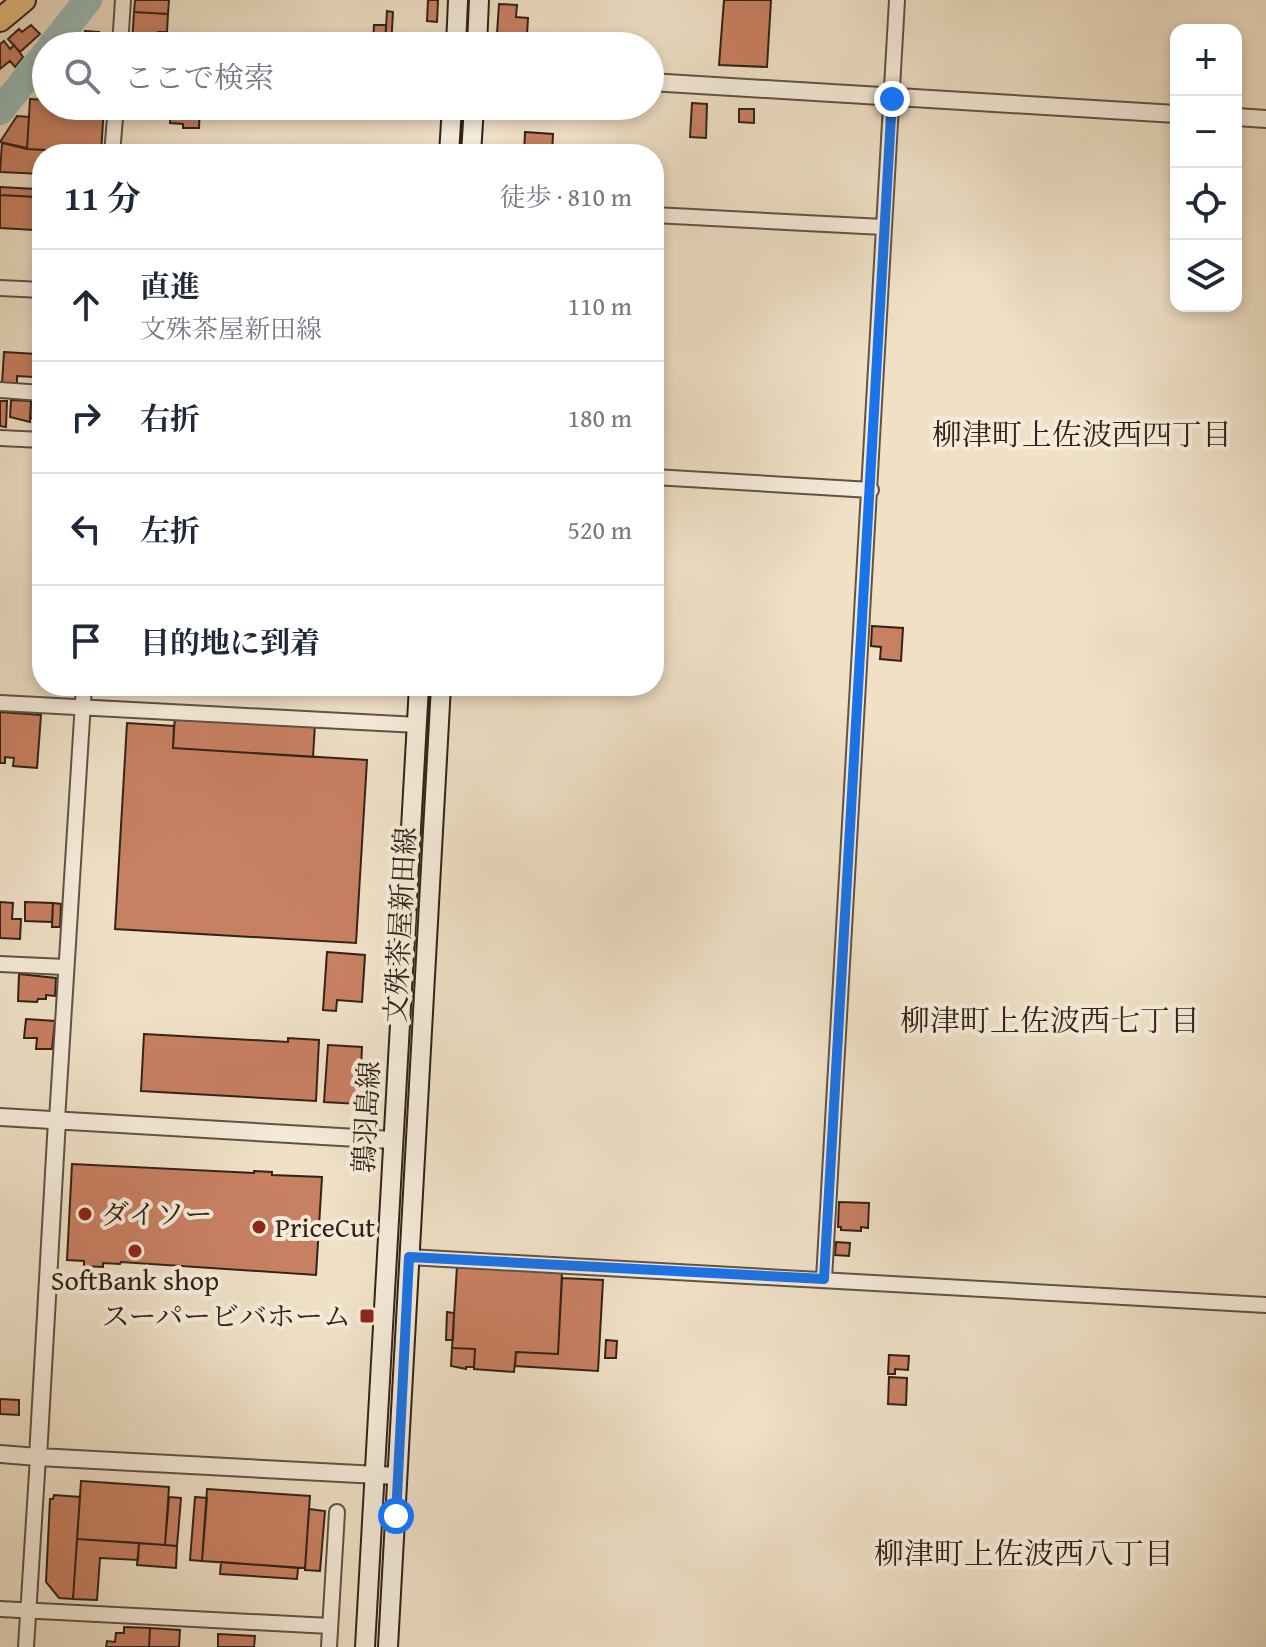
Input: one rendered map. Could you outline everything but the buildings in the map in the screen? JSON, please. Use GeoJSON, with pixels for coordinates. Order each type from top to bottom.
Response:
{"type":"FeatureCollection","features":[{"type":"Feature","properties":{"kind":"main road"},"geometry":{"type":"LineString","coordinates":[[0,20],[24,0]]}},
{"type":"Feature","properties":{"kind":"main road"},"geometry":{"type":"LineString","coordinates":[[457,32],[458,0]]}},
{"type":"Feature","properties":{"kind":"main road"},"geometry":{"type":"LineString","coordinates":[[478,32],[479,0]]}},
{"type":"Feature","properties":{"kind":"main road"},"geometry":{"type":"LineString","coordinates":[[450,144],[451,120]]}},
{"type":"Feature","properties":{"kind":"main road"},"geometry":{"type":"LineString","coordinates":[[472,144],[473,120]]}},
{"type":"Feature","properties":{"kind":"main road","name":"鶉羽島線"},"geometry":{"type":"LineString","coordinates":[[365,1647],[419,696]]}},
{"type":"Feature","properties":{"kind":"main road","name":"文殊茶屋新田線"},"geometry":{"type":"LineString","coordinates":[[388,1647],[440,696]]}},
{"type":"Feature","properties":{"kind":"street"},"geometry":{"type":"LineString","coordinates":[[121,32],[123,0]]}},
{"type":"Feature","properties":{"kind":"street"},"geometry":{"type":"LineString","coordinates":[[824,1279],[897,0]]}},
{"type":"Feature","properties":{"kind":"street"},"geometry":{"type":"LineString","coordinates":[[664,83],[1170,114]]}},
{"type":"Feature","properties":{"kind":"street"},"geometry":{"type":"LineString","coordinates":[[1242,117],[1266,119]]}},
{"type":"Feature","properties":{"kind":"street"},"geometry":{"type":"LineString","coordinates":[[113,144],[115,120]]}},
{"type":"Feature","properties":{"kind":"street"},"geometry":{"type":"LineString","coordinates":[[664,216],[883,227]]}},
{"type":"Feature","properties":{"kind":"street"},"geometry":{"type":"LineString","coordinates":[[0,288],[32,290]]}},
{"type":"Feature","properties":{"kind":"street"},"geometry":{"type":"LineString","coordinates":[[0,390],[32,392]]}},
{"type":"Feature","properties":{"kind":"street"},"geometry":{"type":"LineString","coordinates":[[0,438],[32,440]]}},
{"type":"Feature","properties":{"kind":"street"},"geometry":{"type":"LineString","coordinates":[[664,478],[871,490]]}},
{"type":"Feature","properties":{"kind":"street"},"geometry":{"type":"LineString","coordinates":[[26,1647],[84,696]]}},
{"type":"Feature","properties":{"kind":"street"},"geometry":{"type":"LineString","coordinates":[[0,703],[418,725]]}},
{"type":"Feature","properties":{"kind":"street"},"geometry":{"type":"LineString","coordinates":[[0,964],[65,967]]}},
{"type":"Feature","properties":{"kind":"street"},"geometry":{"type":"LineString","coordinates":[[0,1117],[392,1140]]}},
{"type":"Feature","properties":{"kind":"street"},"geometry":{"type":"LineString","coordinates":[[409,1257],[1266,1305]]}},
{"type":"Feature","properties":{"kind":"street"},"geometry":{"type":"LineString","coordinates":[[0,1454],[397,1476]]}},
{"type":"Feature","properties":{"kind":"street"},"geometry":{"type":"LineString","coordinates":[[329,1647],[337,1512]]}},
{"type":"Feature","properties":{"kind":"street"},"geometry":{"type":"LineString","coordinates":[[0,1609],[330,1626]]}},
{"type":"Feature","properties":{"kind":"waterway"},"geometry":{"type":"LineString","coordinates":[[62,32],[88,0]]}},
{"type":"Feature","properties":{"kind":"waterway"},"geometry":{"type":"LineString","coordinates":[[0,111],[32,71]]}},
{"type":"Feature","properties":{"kind":"place","name":"ダイソー"},"geometry":{"type":"Point","coordinates":[85,1214]}},
{"type":"Feature","properties":{"kind":"place","name":"PriceCut"},"geometry":{"type":"Point","coordinates":[259,1227]}},
{"type":"Feature","properties":{"kind":"place","name":"SoftBank shop"},"geometry":{"type":"Point","coordinates":[135,1251]}},
{"type":"Feature","properties":{"kind":"place","name":"スーパービバホーム"},"geometry":{"type":"Point","coordinates":[367,1316]}},
{"type":"Feature","properties":{"kind":"district","name":"柳津町上佐波西四丁目"},"geometry":{"type":"Point","coordinates":[1082,435]}},
{"type":"Feature","properties":{"kind":"district","name":"柳津町上佐波西七丁目"},"geometry":{"type":"Point","coordinates":[1050,1021]}},
{"type":"Feature","properties":{"kind":"district","name":"柳津町上佐波西八丁目"},"geometry":{"type":"Point","coordinates":[1024,1554]}},
{"type":"Feature","properties":{"kind":"route"},"geometry":{"type":"LineString","coordinates":[[396,1516],[409,1257],[824,1279],[892,99]]}}]}
